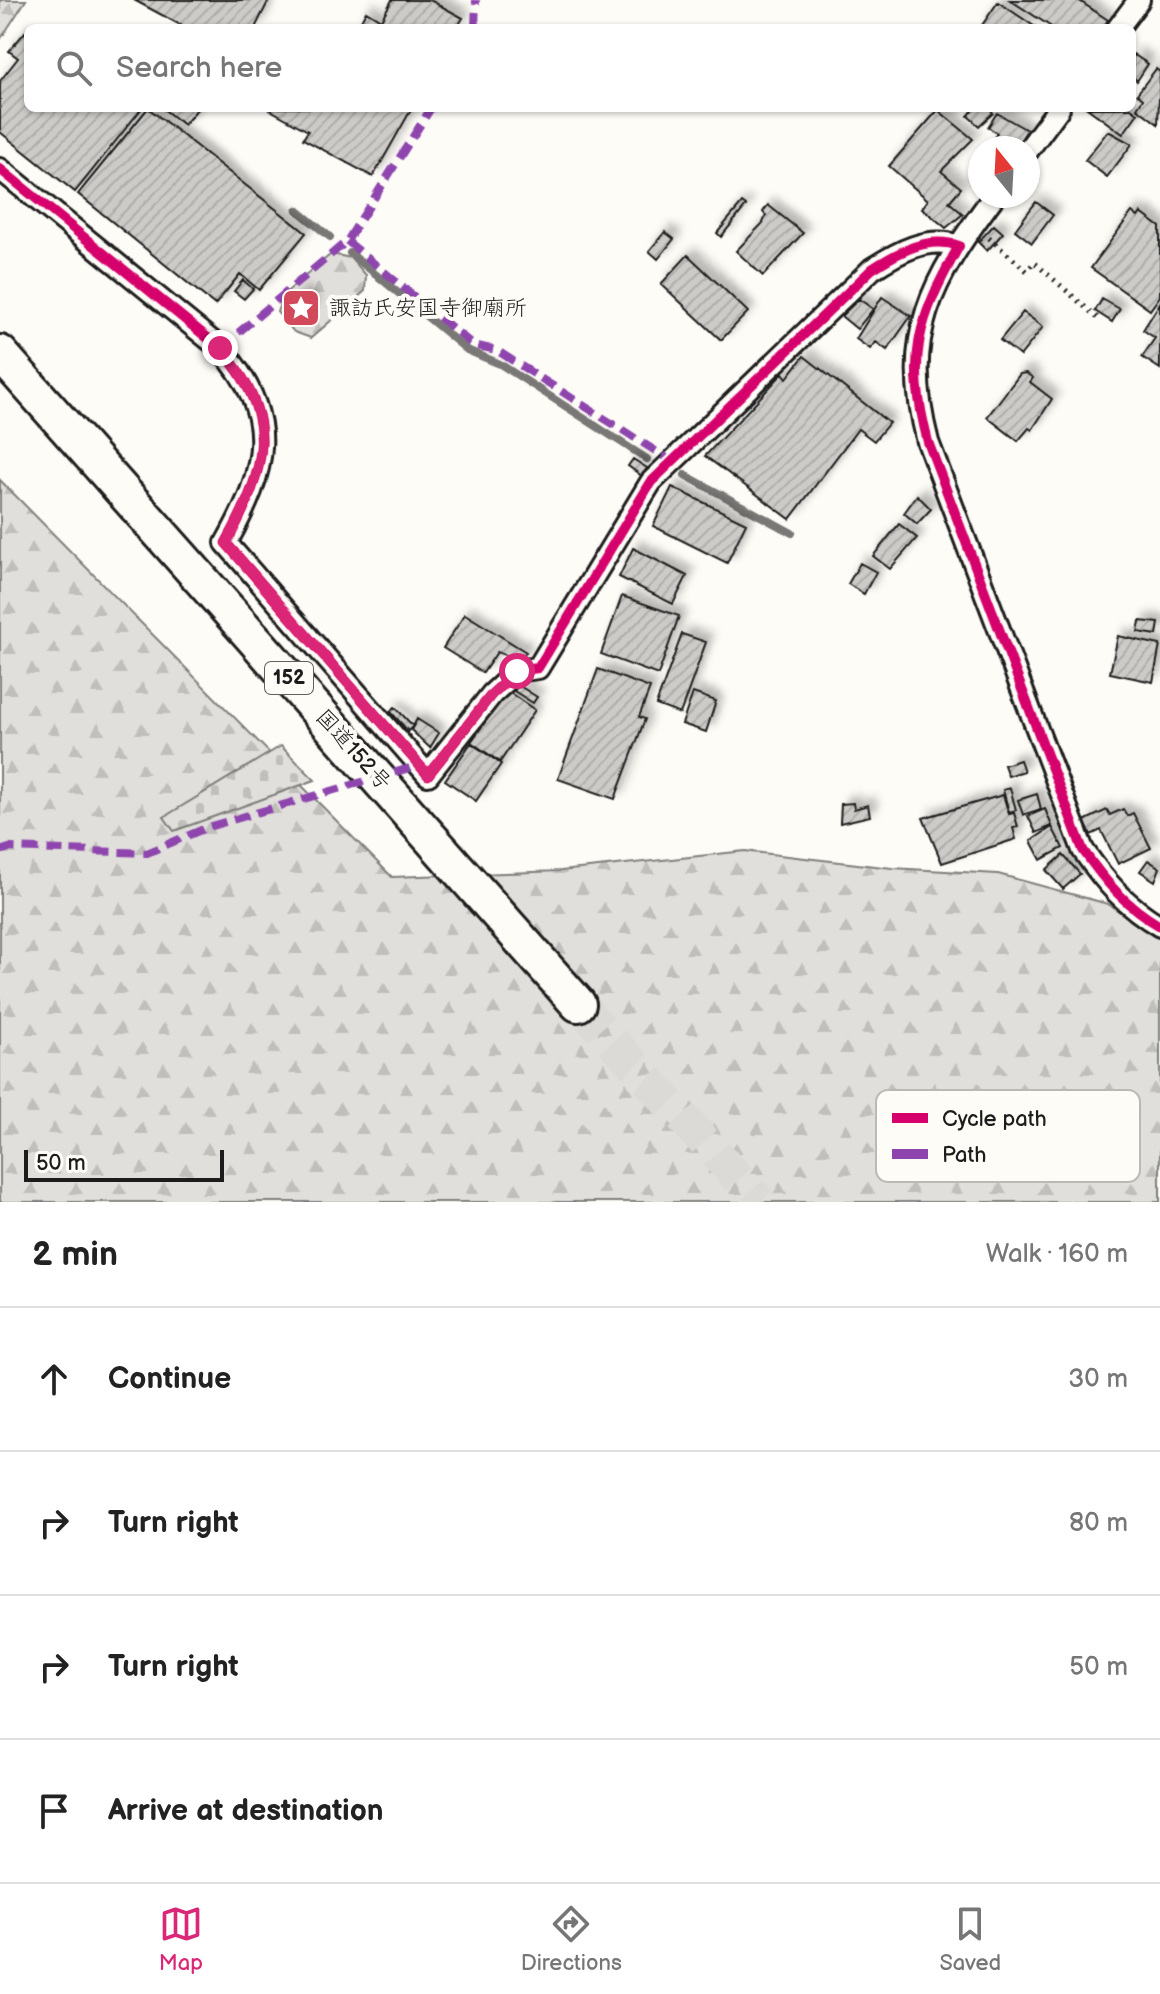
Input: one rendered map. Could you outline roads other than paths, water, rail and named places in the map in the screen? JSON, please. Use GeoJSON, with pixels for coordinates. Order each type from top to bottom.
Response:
{"type":"FeatureCollection","features":[{"type":"Feature","properties":{"kind":"highway","name":"国道152号"},"geometry":{"type":"LineString","coordinates":[[0,353],[578,1004]]}},
{"type":"Feature","properties":{"kind":"street"},"geometry":{"type":"LineString","coordinates":[[1121,24],[1139,0]]}},
{"type":"Feature","properties":{"kind":"street"},"geometry":{"type":"LineString","coordinates":[[1038,136],[1056,112]]}},
{"type":"Feature","properties":{"kind":"street"},"geometry":{"type":"LineString","coordinates":[[0,169],[220,348],[243,373],[256,406],[263,441],[251,500],[226,543],[428,775],[492,694],[517,671],[538,668],[651,482],[872,269],[897,253],[941,239],[959,246]]}},
{"type":"Feature","properties":{"kind":"street"},"geometry":{"type":"LineString","coordinates":[[985,208],[928,301],[915,359],[919,407],[928,442],[1083,850],[1108,887],[1136,912],[1160,926]]}},
{"type":"Feature","properties":{"kind":"waterway"},"geometry":{"type":"LineString","coordinates":[[297,210],[330,237]]}},
{"type":"Feature","properties":{"kind":"waterway"},"geometry":{"type":"LineString","coordinates":[[350,253],[467,350],[500,364],[647,459]]}},
{"type":"Feature","properties":{"kind":"waterway"},"geometry":{"type":"LineString","coordinates":[[685,475],[792,533]]}},
{"type":"Feature","properties":{"kind":"tunnel"},"geometry":{"type":"LineString","coordinates":[[578,1004],[760,1202]]}},
{"type":"Feature","properties":{"kind":"place","name":"諏訪氏安国寺御廟所"},"geometry":{"type":"Point","coordinates":[301,308]}}]}
